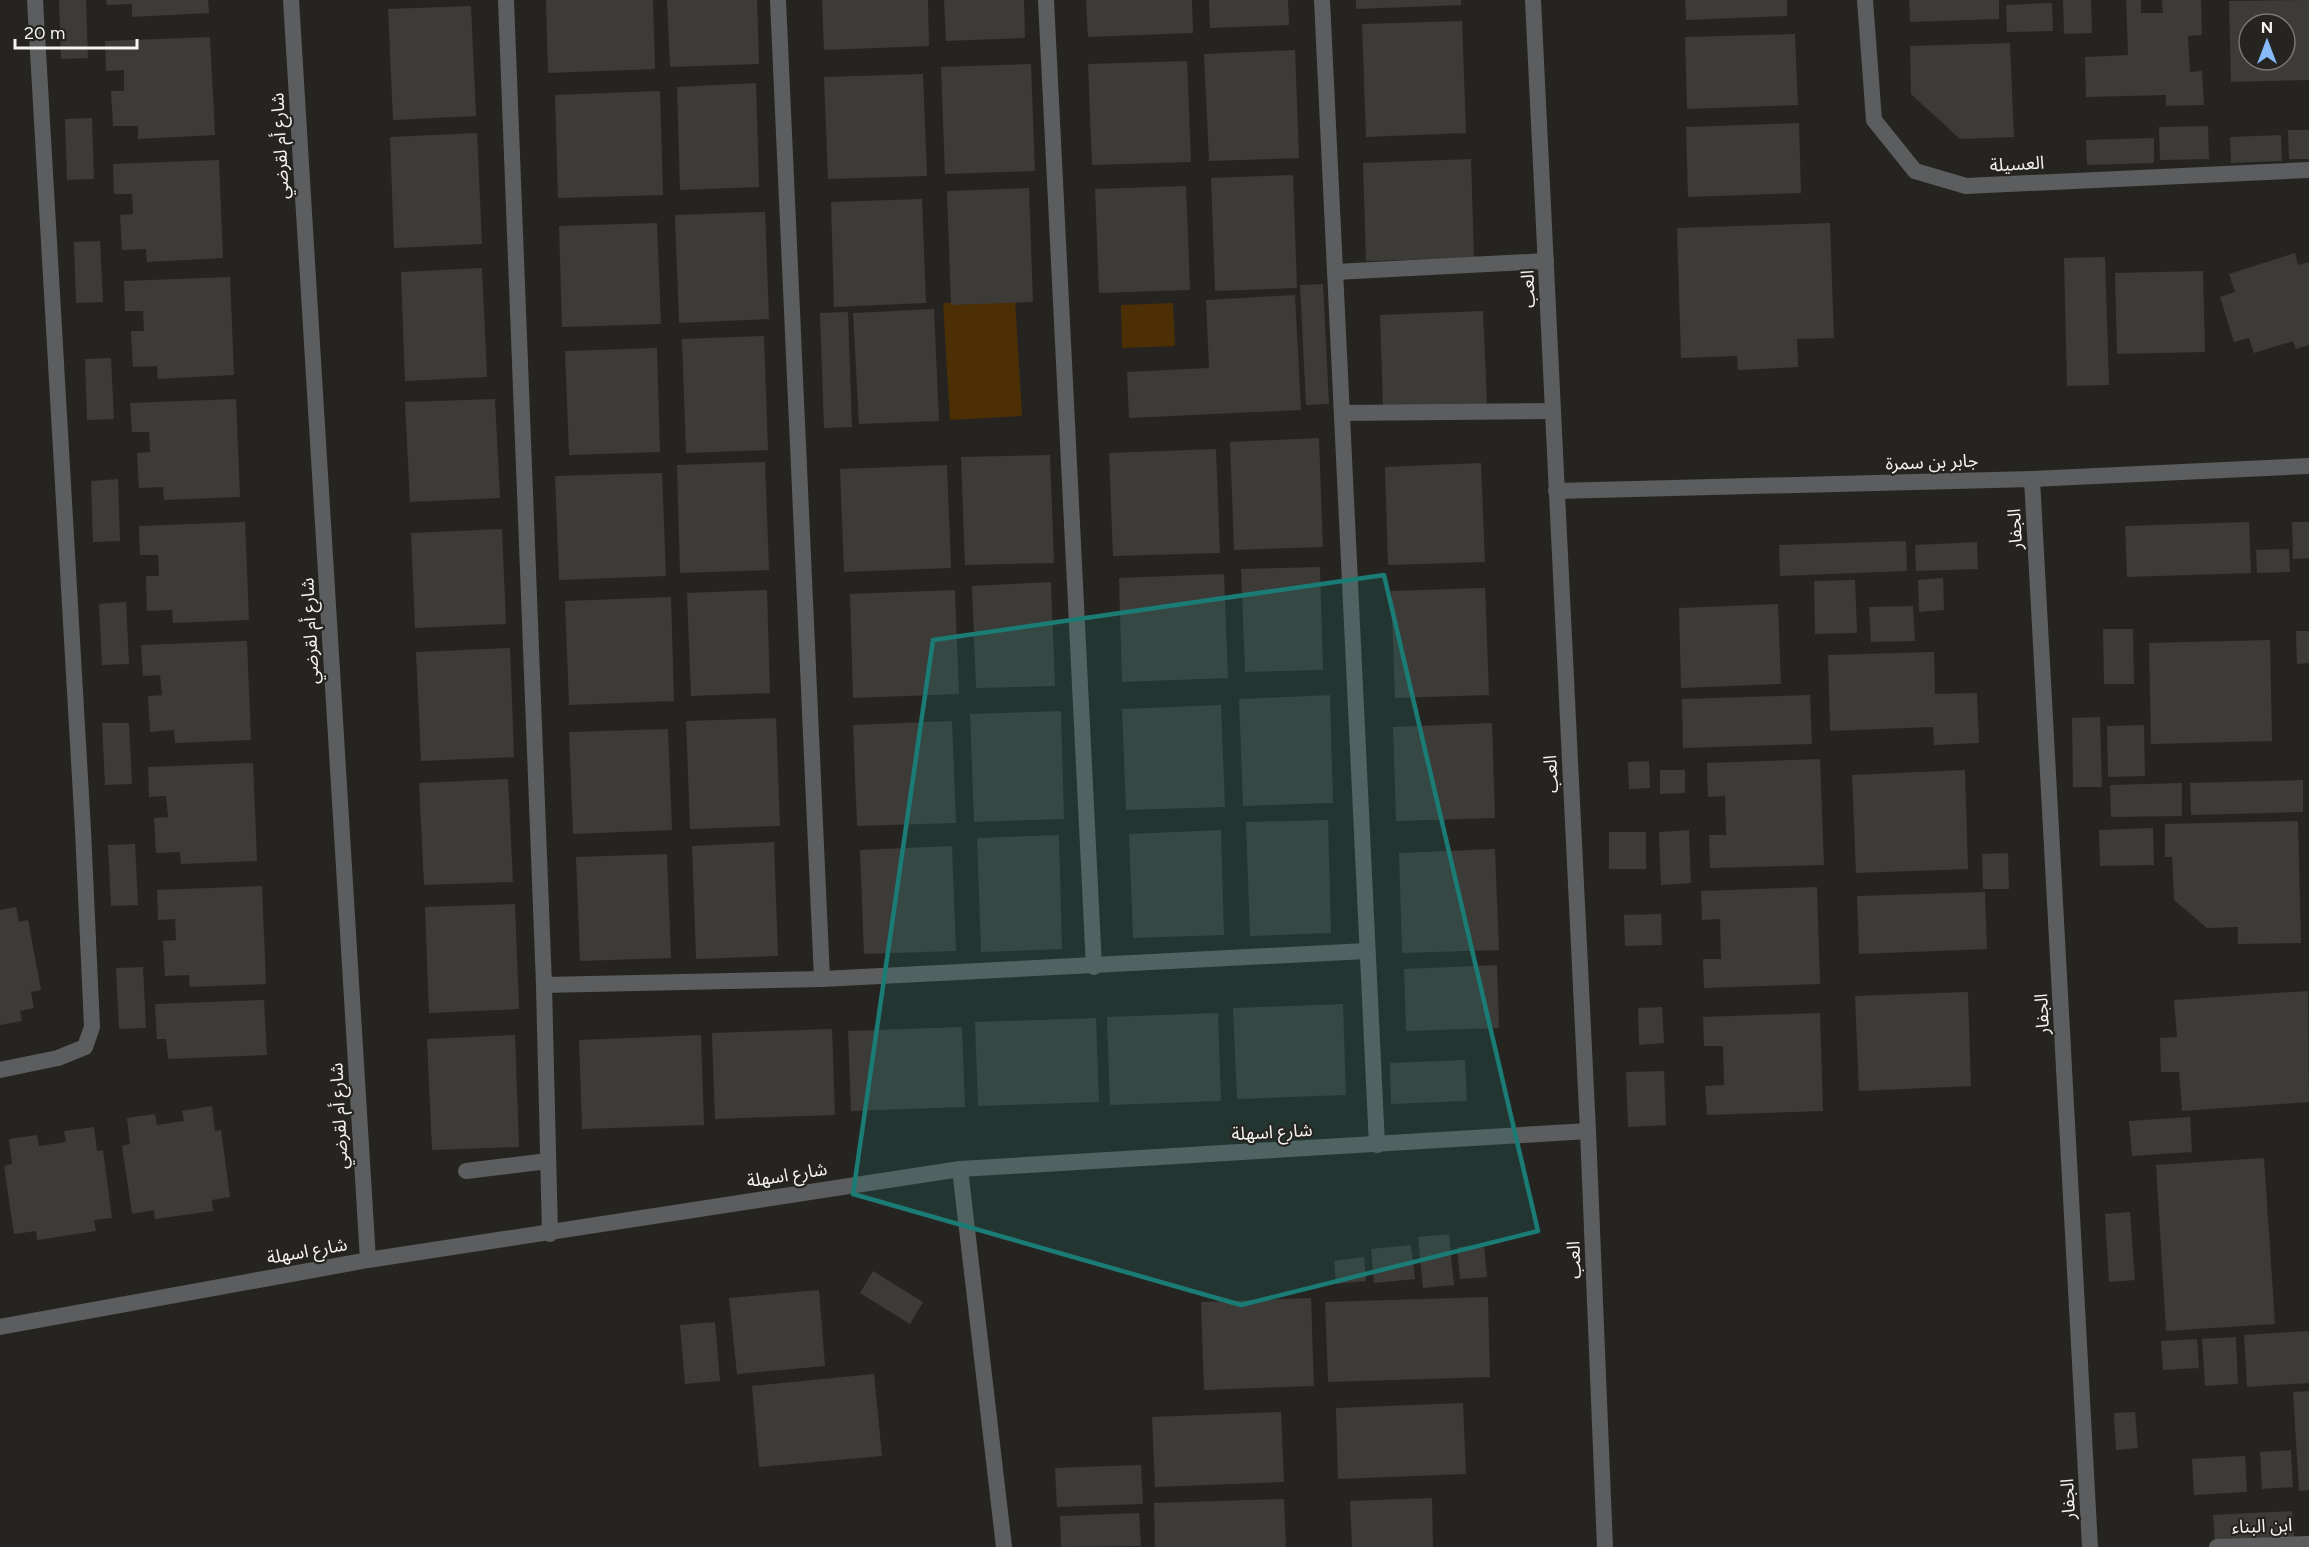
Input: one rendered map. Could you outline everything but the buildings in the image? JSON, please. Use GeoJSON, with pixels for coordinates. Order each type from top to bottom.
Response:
{"type":"FeatureCollection","features":[{"type":"Feature","properties":{"kind":"street"},"geometry":{"type":"LineString","coordinates":[[0,1070],[58,1058],[85,1047],[92,1027],[83,818],[35,0]]}},
{"type":"Feature","properties":{"kind":"street","name":"شارع أم لقرضي"},"geometry":{"type":"LineString","coordinates":[[291,0],[368,1260]]}},
{"type":"Feature","properties":{"kind":"street"},"geometry":{"type":"LineString","coordinates":[[506,0],[544,985],[550,1234]]}},
{"type":"Feature","properties":{"kind":"street"},"geometry":{"type":"LineString","coordinates":[[778,0],[822,979]]}},
{"type":"Feature","properties":{"kind":"street"},"geometry":{"type":"LineString","coordinates":[[1046,0],[1094,967]]}},
{"type":"Feature","properties":{"kind":"street"},"geometry":{"type":"LineString","coordinates":[[1322,0],[1377,1145]]}},
{"type":"Feature","properties":{"kind":"street","name":"العب"},"geometry":{"type":"LineString","coordinates":[[1533,0],[1588,1131],[1605,1547]]}},
{"type":"Feature","properties":{"kind":"street","name":"العسيلة"},"geometry":{"type":"LineString","coordinates":[[1864,0],[1874,120],[1914,171],[1966,186],[2309,170]]}},
{"type":"Feature","properties":{"kind":"street"},"geometry":{"type":"LineString","coordinates":[[1335,272],[1546,261]]}},
{"type":"Feature","properties":{"kind":"street"},"geometry":{"type":"LineString","coordinates":[[1342,413],[1552,411]]}},
{"type":"Feature","properties":{"kind":"street","name":"جابر بن سمرة"},"geometry":{"type":"LineString","coordinates":[[1556,492],[2032,479],[2309,466]]}},
{"type":"Feature","properties":{"kind":"street","name":"الجفار"},"geometry":{"type":"LineString","coordinates":[[2032,479],[2090,1547]]}},
{"type":"Feature","properties":{"kind":"street"},"geometry":{"type":"LineString","coordinates":[[544,985],[822,979],[1094,967],[1366,951]]}},
{"type":"Feature","properties":{"kind":"street","name":"شارع اسهلة"},"geometry":{"type":"LineString","coordinates":[[0,1327],[368,1260],[550,1234],[960,1168],[1588,1131]]}},
{"type":"Feature","properties":{"kind":"street"},"geometry":{"type":"LineString","coordinates":[[466,1171],[548,1161]]}},
{"type":"Feature","properties":{"kind":"street"},"geometry":{"type":"LineString","coordinates":[[960,1168],[1004,1547]]}},
{"type":"Feature","properties":{"kind":"street","name":"ابن البناء"},"geometry":{"type":"LineString","coordinates":[[2217,1547],[2309,1544]]}},
{"type":"Feature","properties":{"kind":"highlighted area"},"geometry":{"type":"Polygon","coordinates":[[[1384,575],[1538,1231],[1241,1305],[853,1194],[933,640],[1384,575]]]}},
{"type":"Feature","properties":{"kind":"shaded area"},"geometry":{"type":"Polygon","coordinates":[[[1015,299],[1022,416],[950,420],[943,303],[1015,299]]]}},
{"type":"Feature","properties":{"kind":"shaded area"},"geometry":{"type":"Polygon","coordinates":[[[1173,303],[1175,346],[1122,348],[1121,305],[1173,303]]]}}]}
